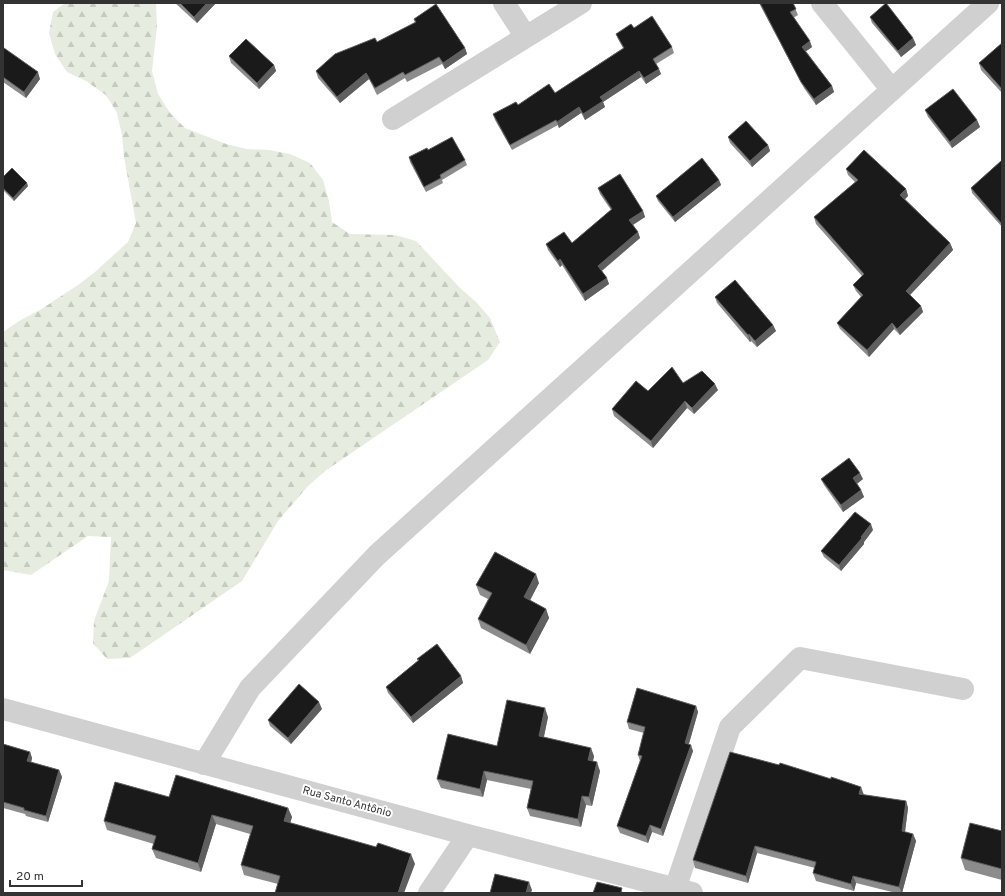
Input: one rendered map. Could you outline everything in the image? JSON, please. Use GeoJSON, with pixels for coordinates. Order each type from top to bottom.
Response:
{"type":"FeatureCollection","features":[{"type":"Feature","properties":{"kind":"street"},"geometry":{"type":"LineString","coordinates":[[504,3],[526,37]]}},
{"type":"Feature","properties":{"kind":"street"},"geometry":{"type":"LineString","coordinates":[[393,119],[581,3]]}},
{"type":"Feature","properties":{"kind":"street"},"geometry":{"type":"LineString","coordinates":[[822,3],[892,90]]}},
{"type":"Feature","properties":{"kind":"street"},"geometry":{"type":"LineString","coordinates":[[204,764],[250,688],[377,555],[988,3]]}},
{"type":"Feature","properties":{"kind":"street"},"geometry":{"type":"LineString","coordinates":[[683,891],[730,727],[800,658],[964,690]]}},
{"type":"Feature","properties":{"kind":"street","name":"Rua Santo Antônio"},"geometry":{"type":"LineString","coordinates":[[3,709],[468,835],[683,891]]}},
{"type":"Feature","properties":{"kind":"street"},"geometry":{"type":"LineString","coordinates":[[430,893],[468,835]]}},
{"type":"Feature","properties":{"kind":"green space"},"geometry":{"type":"Polygon","coordinates":[[[65,3],[156,3],[157,27],[152,71],[158,94],[170,113],[185,128],[226,144],[247,149],[269,150],[290,154],[310,163],[323,180],[329,201],[332,222],[350,234],[395,235],[416,241],[490,318],[500,342],[488,360],[325,471],[308,486],[278,521],[242,581],[130,658],[107,659],[93,643],[94,621],[109,581],[111,537],[88,536],[31,575],[3,570],[3,332],[19,321],[40,310],[95,272],[128,242],[136,223],[117,113],[106,95],[86,81],[67,72],[55,54],[49,33],[53,12],[65,3]]]}},
{"type":"Feature","properties":{"kind":"building"},"geometry":{"type":"Polygon","coordinates":[[[180,3],[207,3],[194,17],[180,3]]]}},
{"type":"Feature","properties":{"kind":"building"},"geometry":{"type":"Polygon","coordinates":[[[760,3],[793,3],[796,9],[790,12],[810,41],[802,47],[832,86],[814,99],[801,82],[760,3]]]}},
{"type":"Feature","properties":{"kind":"building"},"geometry":{"type":"Polygon","coordinates":[[[886,3],[913,38],[898,51],[870,17],[886,3]]]}},
{"type":"Feature","properties":{"kind":"building"},"geometry":{"type":"Polygon","coordinates":[[[436,4],[465,48],[443,63],[439,57],[405,75],[403,72],[375,88],[366,73],[337,97],[316,71],[335,54],[375,38],[377,42],[416,22],[414,19],[436,4]]]}},
{"type":"Feature","properties":{"kind":"building"},"geometry":{"type":"Polygon","coordinates":[[[652,16],[672,47],[653,59],[659,69],[644,78],[639,71],[600,97],[603,101],[583,114],[579,107],[557,122],[556,120],[510,145],[493,114],[516,102],[518,105],[549,84],[555,93],[624,48],[616,34],[631,24],[634,28],[652,16]]]}},
{"type":"Feature","properties":{"kind":"building"},"geometry":{"type":"Polygon","coordinates":[[[246,39],[274,65],[257,83],[229,56],[246,39]]]}},
{"type":"Feature","properties":{"kind":"building"},"geometry":{"type":"Polygon","coordinates":[[[1002,43],[1002,89],[979,63],[1002,43]]]}},
{"type":"Feature","properties":{"kind":"building"},"geometry":{"type":"Polygon","coordinates":[[[4,48],[38,72],[24,92],[3,77],[4,48]]]}},
{"type":"Feature","properties":{"kind":"building"},"geometry":{"type":"Polygon","coordinates":[[[953,89],[977,120],[950,142],[925,110],[953,89]]]}},
{"type":"Feature","properties":{"kind":"building"},"geometry":{"type":"Polygon","coordinates":[[[746,121],[768,145],[750,161],[728,137],[746,121]]]}},
{"type":"Feature","properties":{"kind":"building"},"geometry":{"type":"Polygon","coordinates":[[[452,137],[465,160],[440,175],[441,178],[424,187],[409,157],[427,148],[428,150],[452,137]]]}},
{"type":"Feature","properties":{"kind":"building"},"geometry":{"type":"Polygon","coordinates":[[[864,150],[906,189],[900,195],[950,243],[906,291],[921,306],[897,329],[892,323],[867,350],[837,323],[863,295],[853,285],[864,274],[814,217],[858,180],[846,169],[864,150]]]}},
{"type":"Feature","properties":{"kind":"building"},"geometry":{"type":"Polygon","coordinates":[[[702,158],[719,180],[673,217],[656,196],[702,158]]]}},
{"type":"Feature","properties":{"kind":"building"},"geometry":{"type":"Polygon","coordinates":[[[1001,161],[1002,162],[1002,224],[971,188],[1001,161]]]}},
{"type":"Feature","properties":{"kind":"building"},"geometry":{"type":"Polygon","coordinates":[[[12,168],[27,183],[13,198],[3,188],[3,177],[12,168]]]}},
{"type":"Feature","properties":{"kind":"building"},"geometry":{"type":"Polygon","coordinates":[[[620,174],[643,211],[629,220],[638,232],[598,266],[607,278],[583,294],[560,259],[558,261],[546,244],[564,232],[572,243],[612,209],[598,188],[620,174]]]}},
{"type":"Feature","properties":{"kind":"building"},"geometry":{"type":"Polygon","coordinates":[[[735,280],[773,325],[755,341],[715,297],[735,280]]]}},
{"type":"Feature","properties":{"kind":"building"},"geometry":{"type":"Polygon","coordinates":[[[672,367],[683,383],[702,371],[715,384],[692,408],[685,401],[651,441],[612,409],[636,381],[648,391],[672,367]]]}},
{"type":"Feature","properties":{"kind":"building"},"geometry":{"type":"Polygon","coordinates":[[[849,458],[860,473],[853,478],[861,490],[841,505],[821,479],[849,458]]]}},
{"type":"Feature","properties":{"kind":"building"},"geometry":{"type":"Polygon","coordinates":[[[855,512],[871,524],[861,537],[862,538],[839,565],[821,551],[855,512]]]}},
{"type":"Feature","properties":{"kind":"building"},"geometry":{"type":"Polygon","coordinates":[[[495,552],[536,574],[524,597],[546,609],[526,645],[478,619],[492,593],[476,585],[495,552]]]}},
{"type":"Feature","properties":{"kind":"building"},"geometry":{"type":"Polygon","coordinates":[[[437,644],[461,676],[411,717],[386,687],[419,660],[417,659],[437,644]]]}},
{"type":"Feature","properties":{"kind":"building"},"geometry":{"type":"Polygon","coordinates":[[[299,684],[319,702],[288,738],[268,720],[299,684]]]}},
{"type":"Feature","properties":{"kind":"building"},"geometry":{"type":"Polygon","coordinates":[[[637,688],[696,706],[685,743],[691,745],[661,829],[650,825],[646,836],[617,826],[642,756],[638,755],[645,727],[627,722],[637,688]]]}},
{"type":"Feature","properties":{"kind":"building"},"geometry":{"type":"Polygon","coordinates":[[[507,700],[545,708],[539,736],[591,748],[588,760],[597,762],[589,797],[582,796],[578,819],[527,808],[533,781],[484,771],[480,789],[437,779],[448,734],[497,746],[507,700]]]}},
{"type":"Feature","properties":{"kind":"building"},"geometry":{"type":"Polygon","coordinates":[[[3,744],[30,752],[27,761],[59,770],[46,816],[3,802],[3,744]]]}},
{"type":"Feature","properties":{"kind":"building"},"geometry":{"type":"Polygon","coordinates":[[[730,752],[779,765],[780,763],[831,779],[831,777],[861,787],[859,794],[906,801],[902,831],[913,834],[899,887],[853,876],[851,884],[813,873],[816,862],[755,846],[746,876],[693,860],[730,752]]]}},
{"type":"Feature","properties":{"kind":"building"},"geometry":{"type":"Polygon","coordinates":[[[176,775],[288,808],[284,821],[376,847],[378,843],[411,854],[398,893],[275,893],[280,876],[241,865],[253,826],[212,815],[198,863],[152,849],[156,836],[104,821],[115,782],[169,797],[176,775]]]}},
{"type":"Feature","properties":{"kind":"building"},"geometry":{"type":"Polygon","coordinates":[[[970,823],[1002,831],[1002,869],[961,858],[970,823]]]}},
{"type":"Feature","properties":{"kind":"building"},"geometry":{"type":"Polygon","coordinates":[[[495,874],[529,882],[526,893],[490,893],[495,874]]]}},
{"type":"Feature","properties":{"kind":"building"},"geometry":{"type":"Polygon","coordinates":[[[597,882],[622,888],[621,892],[626,893],[593,893],[597,882]]]}}]}
